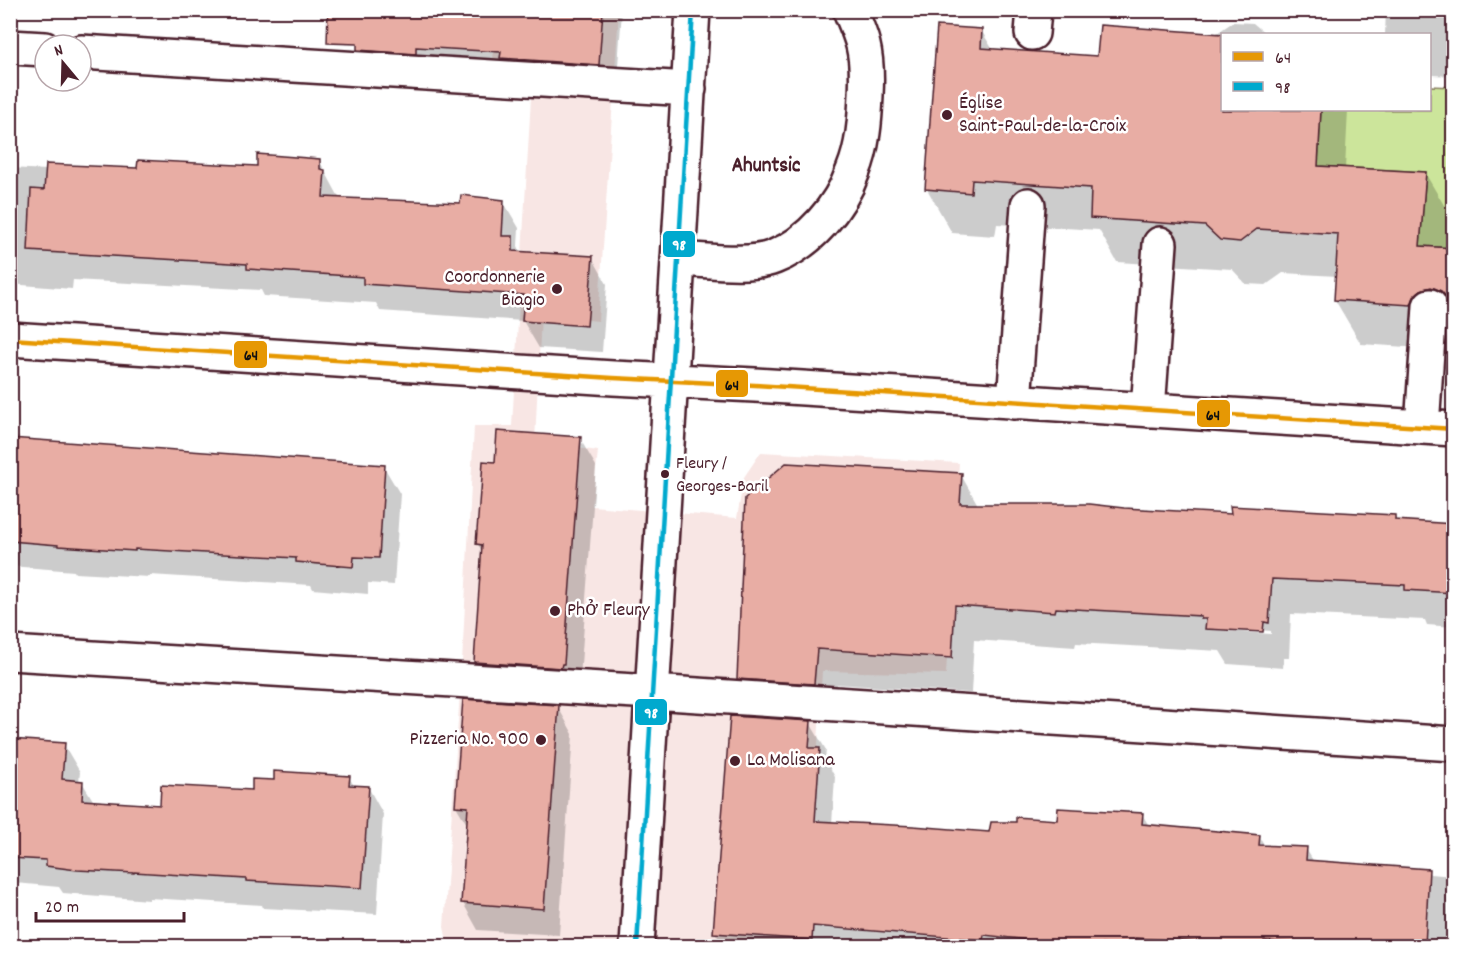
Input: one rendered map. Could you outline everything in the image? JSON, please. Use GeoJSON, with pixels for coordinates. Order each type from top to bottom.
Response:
{"type":"FeatureCollection","features":[{"type":"Feature","properties":{"kind":"street"},"geometry":{"type":"LineString","coordinates":[[637,946],[693,10]]}},
{"type":"Feature","properties":{"kind":"street"},"geometry":{"type":"LineString","coordinates":[[678,259],[745,262],[772,258],[802,241],[836,203],[856,163],[866,109],[866,62],[863,45],[850,10]]}},
{"type":"Feature","properties":{"kind":"street"},"geometry":{"type":"LineString","coordinates":[[10,47],[33,48]]}},
{"type":"Feature","properties":{"kind":"street"},"geometry":{"type":"LineString","coordinates":[[93,53],[689,89]]}},
{"type":"Feature","properties":{"kind":"street"},"geometry":{"type":"LineString","coordinates":[[1014,402],[1028,205]]}},
{"type":"Feature","properties":{"kind":"street"},"geometry":{"type":"LineString","coordinates":[[1148,410],[1160,244]]}},
{"type":"Feature","properties":{"kind":"street"},"geometry":{"type":"LineString","coordinates":[[10,339],[1438,428],[1430,306]]}},
{"type":"Feature","properties":{"kind":"street"},"geometry":{"type":"LineString","coordinates":[[10,653],[1454,744]]}},
{"type":"Feature","properties":{"kind":"shaded area"},"geometry":{"type":"Polygon","coordinates":[[[496,11],[619,11],[598,321],[541,315],[535,442],[598,451],[592,506],[737,518],[744,477],[761,452],[959,463],[946,674],[822,671],[807,946],[448,946],[444,927],[462,663],[474,426],[512,426],[531,98],[491,96],[496,11]]]}},
{"type":"Feature","properties":{"kind":"green space"},"geometry":{"type":"Polygon","coordinates":[[[1431,86],[1453,87],[1453,248],[1420,246],[1426,172],[1318,166],[1321,111],[1431,111],[1431,86]]]}},
{"type":"Feature","properties":{"kind":"green space"},"geometry":{"type":"Polygon","coordinates":[[[1453,248],[1453,386],[1446,386],[1453,248]]]}},
{"type":"Feature","properties":{"kind":"building"},"geometry":{"type":"Polygon","coordinates":[[[328,10],[603,10],[599,65],[500,58],[501,52],[416,47],[416,54],[357,50],[357,44],[327,43],[328,10]]]}},
{"type":"Feature","properties":{"kind":"building"},"geometry":{"type":"Polygon","coordinates":[[[1100,25],[1221,34],[1221,111],[1321,111],[1318,166],[1426,172],[1420,246],[1453,248],[1449,307],[1441,291],[1431,287],[1415,295],[1411,305],[1334,300],[1338,234],[1257,229],[1240,242],[1220,240],[1205,226],[1090,218],[1091,188],[972,180],[971,193],[925,189],[937,26],[982,29],[981,48],[1097,56],[1100,25]]]}},
{"type":"Feature","properties":{"kind":"building"},"geometry":{"type":"Polygon","coordinates":[[[257,154],[320,159],[320,169],[325,170],[323,197],[460,203],[461,195],[504,200],[502,236],[513,236],[513,251],[593,256],[587,326],[522,321],[524,295],[363,284],[363,277],[247,269],[247,264],[28,251],[31,189],[44,190],[46,164],[137,168],[138,160],[257,166],[257,154]]]}},
{"type":"Feature","properties":{"kind":"building"},"geometry":{"type":"Polygon","coordinates":[[[497,431],[581,437],[564,664],[561,668],[474,662],[482,545],[476,544],[480,491],[483,461],[495,462],[497,431]]]}},
{"type":"Feature","properties":{"kind":"building"},"geometry":{"type":"Polygon","coordinates":[[[10,438],[385,465],[379,558],[354,557],[353,567],[296,562],[296,558],[135,549],[135,551],[10,541],[10,438]]]}},
{"type":"Feature","properties":{"kind":"building"},"geometry":{"type":"Polygon","coordinates":[[[786,463],[962,473],[960,504],[1089,504],[1231,514],[1230,506],[1395,515],[1395,520],[1454,524],[1454,593],[1405,590],[1405,585],[1272,579],[1269,623],[1264,622],[1263,632],[1205,629],[1206,619],[1201,619],[1201,616],[1056,608],[1055,612],[955,605],[952,658],[817,649],[814,684],[737,679],[745,498],[786,463]]]}},
{"type":"Feature","properties":{"kind":"building"},"geometry":{"type":"Polygon","coordinates":[[[463,699],[559,705],[544,909],[461,903],[468,807],[455,806],[463,699]]]}},
{"type":"Feature","properties":{"kind":"building"},"geometry":{"type":"Polygon","coordinates":[[[730,716],[811,721],[809,748],[820,748],[815,821],[989,832],[991,822],[1016,822],[1016,817],[1057,820],[1058,808],[1143,813],[1142,824],[1260,835],[1259,845],[1307,847],[1306,860],[1429,869],[1425,946],[1352,946],[1264,941],[1264,946],[1135,938],[1135,946],[1129,946],[1039,941],[984,935],[983,940],[813,926],[812,940],[713,933],[730,716]]]}},
{"type":"Feature","properties":{"kind":"building"},"geometry":{"type":"Polygon","coordinates":[[[10,739],[65,743],[62,779],[83,781],[82,800],[160,805],[161,785],[252,790],[252,779],[274,780],[274,771],[350,776],[349,785],[369,786],[362,888],[77,870],[46,866],[46,860],[10,858],[10,739]]]}},
{"type":"Feature","properties":{"kind":"transit line","name":"98"},"geometry":{"type":"LineString","coordinates":[[637,946],[693,10]]}},
{"type":"Feature","properties":{"kind":"transit line","name":"64"},"geometry":{"type":"LineString","coordinates":[[10,339],[1454,429]]}},
{"type":"Feature","properties":{"kind":"place","name":"Église Saint-Paul-de-la-Croix"},"geometry":{"type":"Point","coordinates":[947,115]}},
{"type":"Feature","properties":{"kind":"place","name":"Coordonnerie Biagio"},"geometry":{"type":"Point","coordinates":[557,289]}},
{"type":"Feature","properties":{"kind":"place","name":"Fleury / Georges-Baril"},"geometry":{"type":"Point","coordinates":[665,474]}},
{"type":"Feature","properties":{"kind":"place","name":"Phở Fleury"},"geometry":{"type":"Point","coordinates":[555,611]}},
{"type":"Feature","properties":{"kind":"place","name":"Pizzeria No. 900"},"geometry":{"type":"Point","coordinates":[541,740]}},
{"type":"Feature","properties":{"kind":"place","name":"La Molisana"},"geometry":{"type":"Point","coordinates":[735,761]}},
{"type":"Feature","properties":{"kind":"district","name":"Ahuntsic"},"geometry":{"type":"Point","coordinates":[766,167]}}]}
